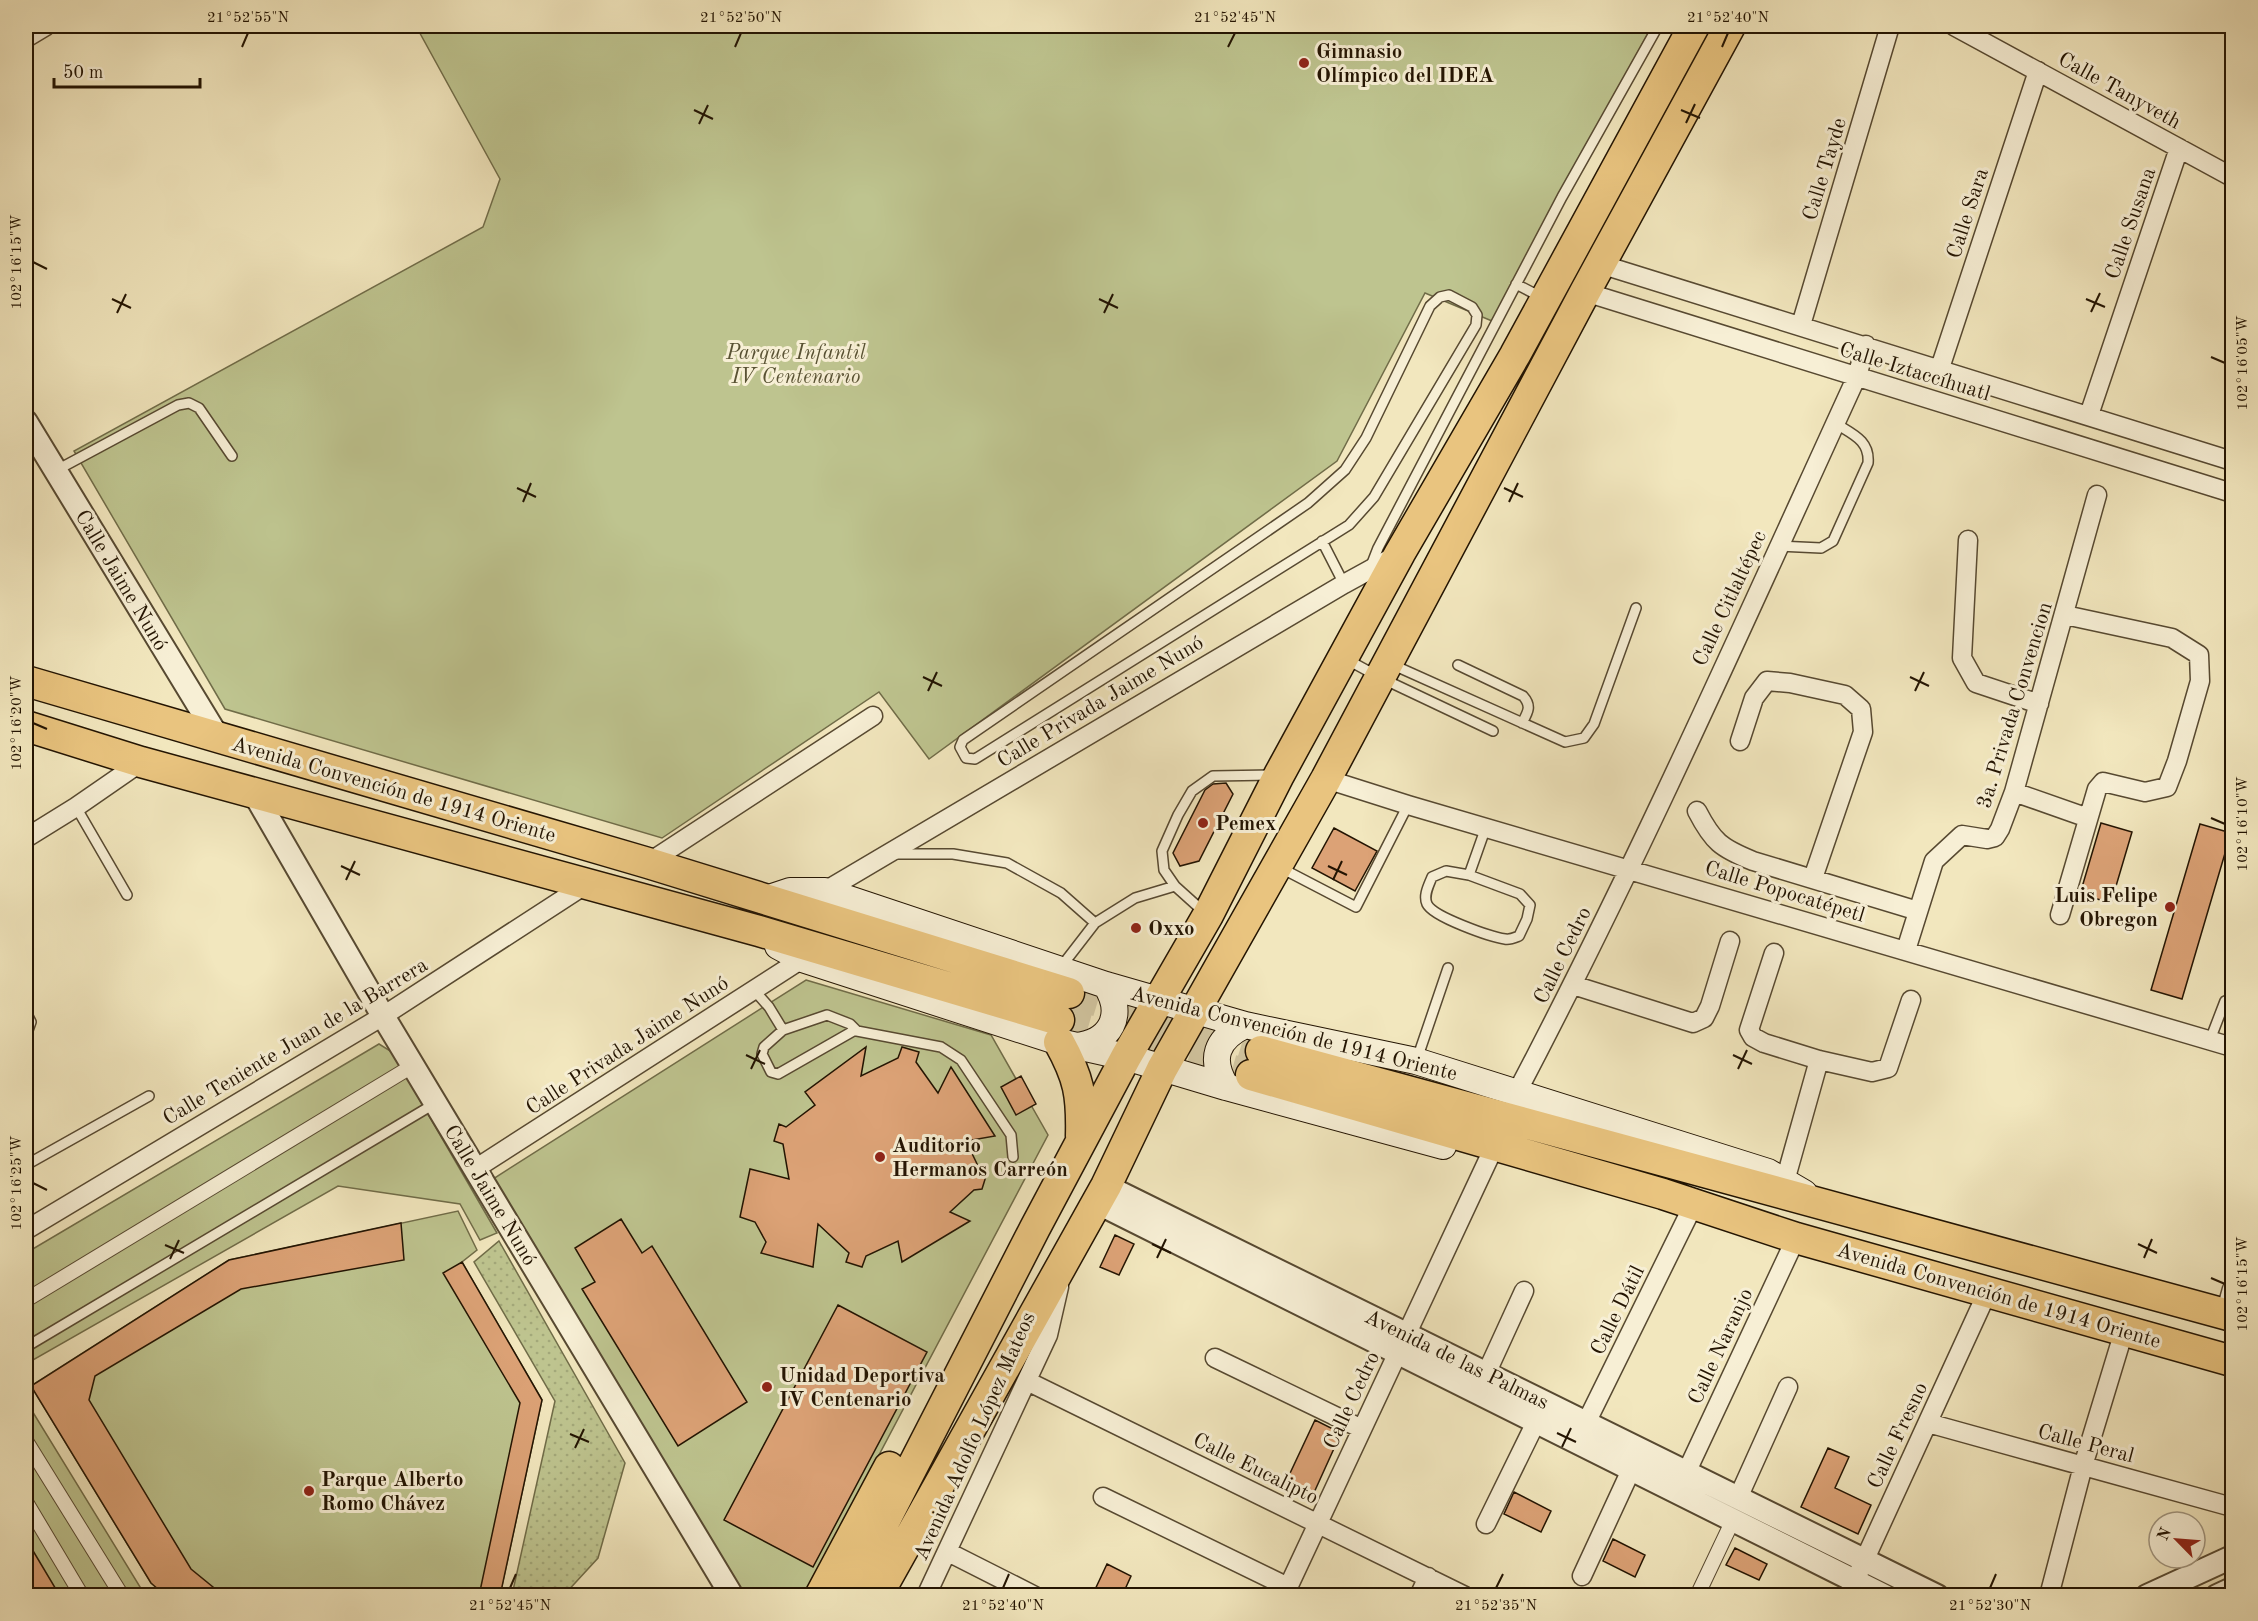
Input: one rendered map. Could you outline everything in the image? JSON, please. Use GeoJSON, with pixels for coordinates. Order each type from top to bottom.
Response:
{"type":"FeatureCollection","features":[{"type":"Feature","properties":{"kind":"main road"},"geometry":{"type":"LineString","coordinates":[[846,1596],[1081,1140],[1208,915],[1279,775],[1400,553],[1515,355],[1694,26]]}},
{"type":"Feature","properties":{"kind":"main road"},"geometry":{"type":"LineString","coordinates":[[877,1596],[1101,1194],[1162,1069],[1326,779],[1585,291],[1730,26]]}},
{"type":"Feature","properties":{"kind":"main road","name":"Avenida Convención de 1914 Oriente"},"geometry":{"type":"LineString","coordinates":[[26,681],[648,863],[763,900],[1065,1014]]}},
{"type":"Feature","properties":{"kind":"main road","name":"Avenida Convención de 1914 Oriente"},"geometry":{"type":"LineString","coordinates":[[26,726],[141,762],[585,885],[1065,1014]]}},
{"type":"Feature","properties":{"kind":"main road","name":"Avenida Convención de 1914 Oriente"},"geometry":{"type":"LineString","coordinates":[[763,900],[790,891],[825,891],[1065,1014],[1126,1057],[1162,1069],[1246,1071],[1819,1204],[2230,1306]]}},
{"type":"Feature","properties":{"kind":"main road","name":"Avenida Convención de 1914 Oriente"},"geometry":{"type":"LineString","coordinates":[[759,931],[783,949],[802,959],[1065,1014],[1106,986],[1245,1025],[1416,1061],[1768,1172],[1819,1204]]}},
{"type":"Feature","properties":{"kind":"main road"},"geometry":{"type":"LineString","coordinates":[[1065,1014],[1090,1044],[1103,1037],[1112,1026],[1115,1012],[1113,998],[1106,986]]}},
{"type":"Feature","properties":{"kind":"main road"},"geometry":{"type":"LineString","coordinates":[[1065,1014],[1073,1067],[1080,1092],[1081,1140]]}},
{"type":"Feature","properties":{"kind":"main road"},"geometry":{"type":"LineString","coordinates":[[1245,1025],[1231,1032],[1221,1043],[1216,1058],[1218,1074],[1246,1071]]}},
{"type":"Feature","properties":{"kind":"main road","name":"Avenida Convención de 1914 Oriente"},"geometry":{"type":"LineString","coordinates":[[1246,1071],[1489,1158],[1688,1216],[1766,1228]]}},
{"type":"Feature","properties":{"kind":"main road","name":"Avenida Convención de 1914 Oriente"},"geometry":{"type":"LineString","coordinates":[[1246,1071],[1663,1194],[1796,1238],[2232,1361]]}},
{"type":"Feature","properties":{"kind":"main road"},"geometry":{"type":"LineString","coordinates":[[820,1596],[999,1264],[1015,1243],[1035,1228]]}},
{"type":"Feature","properties":{"kind":"street"},"geometry":{"type":"LineString","coordinates":[[26,38],[46,26]]}},
{"type":"Feature","properties":{"kind":"street","name":"Calle Tayde"},"geometry":{"type":"LineString","coordinates":[[1801,325],[1890,26]]}},
{"type":"Feature","properties":{"kind":"street","name":"Calle Tanyveth"},"geometry":{"type":"LineString","coordinates":[[1954,26],[2232,177]]}},
{"type":"Feature","properties":{"kind":"street","name":"Calle Sara"},"geometry":{"type":"LineString","coordinates":[[1940,368],[2038,71]]}},
{"type":"Feature","properties":{"kind":"street","name":"Calle Susana"},"geometry":{"type":"LineString","coordinates":[[2089,415],[2179,148]]}},
{"type":"Feature","properties":{"kind":"street","name":"Calle Iztaccíhuatl"},"geometry":{"type":"LineString","coordinates":[[1600,264],[2232,458]]}},
{"type":"Feature","properties":{"kind":"street","name":"Calle Iztaccíhuatl"},"geometry":{"type":"LineString","coordinates":[[1585,291],[2227,491]]}},
{"type":"Feature","properties":{"kind":"street","name":"Calle Citlaltépec"},"geometry":{"type":"LineString","coordinates":[[1629,868],[1857,376],[1866,345]]}},
{"type":"Feature","properties":{"kind":"street","name":"Calle Jaime Nunó"},"geometry":{"type":"LineString","coordinates":[[27,428],[56,471],[219,739]]}},
{"type":"Feature","properties":{"kind":"street"},"geometry":{"type":"LineString","coordinates":[[2227,491],[2232,458]]}},
{"type":"Feature","properties":{"kind":"street","name":"3a. Privada Convencion"},"geometry":{"type":"LineString","coordinates":[[1906,950],[1934,861],[1962,836],[1987,839],[1995,837],[2000,829],[2014,792],[2097,495]]}},
{"type":"Feature","properties":{"kind":"street"},"geometry":{"type":"LineString","coordinates":[[1968,540],[1962,658],[1976,682],[2039,704]]}},
{"type":"Feature","properties":{"kind":"street","name":"Calle Privada Jaime Nunó"},"geometry":{"type":"LineString","coordinates":[[825,891],[1400,553]]}},
{"type":"Feature","properties":{"kind":"street"},"geometry":{"type":"LineString","coordinates":[[2060,915],[2097,789],[2103,782],[2145,792],[2167,786],[2177,761],[2200,681],[2199,655],[2172,638],[2065,615]]}},
{"type":"Feature","properties":{"kind":"street"},"geometry":{"type":"LineString","coordinates":[[1740,741],[1754,698],[1767,681],[1790,683],[1845,695],[1861,709],[1863,732],[1812,878]]}},
{"type":"Feature","properties":{"kind":"street"},"geometry":{"type":"LineString","coordinates":[[648,863],[873,716]]}},
{"type":"Feature","properties":{"kind":"street"},"geometry":{"type":"LineString","coordinates":[[26,838],[141,762]]}},
{"type":"Feature","properties":{"kind":"street","name":"Calle Popocatépetl"},"geometry":{"type":"LineString","coordinates":[[1326,779],[2232,1047]]}},
{"type":"Feature","properties":{"kind":"street"},"geometry":{"type":"LineString","coordinates":[[2014,792],[2088,818]]}},
{"type":"Feature","properties":{"kind":"street","name":"Calle Jaime Nunó"},"geometry":{"type":"LineString","coordinates":[[254,793],[383,1016],[732,1596]]}},
{"type":"Feature","properties":{"kind":"street"},"geometry":{"type":"LineString","coordinates":[[1697,811],[1709,833],[1727,850],[1753,861],[1918,911]]}},
{"type":"Feature","properties":{"kind":"street","name":"Calle Cedro"},"geometry":{"type":"LineString","coordinates":[[1517,1092],[1573,985],[1629,868]]}},
{"type":"Feature","properties":{"kind":"street","name":"Calle Teniente Juan de la Barrera"},"geometry":{"type":"LineString","coordinates":[[26,1230],[383,1016],[585,885]]}},
{"type":"Feature","properties":{"kind":"street"},"geometry":{"type":"LineString","coordinates":[[1573,985],[1693,1023],[1704,1018],[1710,1006],[1730,941]]}},
{"type":"Feature","properties":{"kind":"street"},"geometry":{"type":"LineString","coordinates":[[1774,953],[1749,1030],[1753,1037],[1764,1043],[1819,1060],[1872,1072],[1888,1068],[1911,1000]]}},
{"type":"Feature","properties":{"kind":"street","name":"Calle Privada Jaime Nunó"},"geometry":{"type":"LineString","coordinates":[[475,1169],[802,959]]}},
{"type":"Feature","properties":{"kind":"street"},"geometry":{"type":"LineString","coordinates":[[1785,1181],[1819,1060]]}},
{"type":"Feature","properties":{"kind":"street"},"geometry":{"type":"LineString","coordinates":[[26,1300],[414,1065]]}},
{"type":"Feature","properties":{"kind":"street","name":"Calle Cedro"},"geometry":{"type":"LineString","coordinates":[[1286,1591],[1489,1158]]}},
{"type":"Feature","properties":{"kind":"street","name":"Avenida de las Palmas"},"geometry":{"type":"LineString","coordinates":[[1101,1194],[1402,1343],[1536,1422],[1733,1521],[1851,1588],[1885,1596]]}},
{"type":"Feature","properties":{"kind":"street","name":"Calle Dátil"},"geometry":{"type":"LineString","coordinates":[[1586,1424],[1688,1216]]}},
{"type":"Feature","properties":{"kind":"street","name":"Calle Naranjo"},"geometry":{"type":"LineString","coordinates":[[1686,1473],[1796,1238]]}},
{"type":"Feature","properties":{"kind":"street","name":"Avenida Adolfo López Mateos"},"geometry":{"type":"LineString","coordinates":[[926,1596],[1048,1335],[1066,1258]]}},
{"type":"Feature","properties":{"kind":"street"},"geometry":{"type":"LineString","coordinates":[[1486,1374],[1524,1291]]}},
{"type":"Feature","properties":{"kind":"street","name":"Calle Fresno"},"geometry":{"type":"LineString","coordinates":[[1851,1588],[1987,1293]]}},
{"type":"Feature","properties":{"kind":"street"},"geometry":{"type":"LineString","coordinates":[[2049,1596],[2083,1466],[2124,1331]]}},
{"type":"Feature","properties":{"kind":"street","name":"Avenida de las Palmas"},"geometry":{"type":"LineString","coordinates":[[1402,1343],[1486,1374],[1937,1596]]}},
{"type":"Feature","properties":{"kind":"street"},"geometry":{"type":"LineString","coordinates":[[1215,1358],[1362,1429]]}},
{"type":"Feature","properties":{"kind":"street","name":"Calle Eucalipto"},"geometry":{"type":"LineString","coordinates":[[1027,1381],[1465,1596]]}},
{"type":"Feature","properties":{"kind":"street"},"geometry":{"type":"LineString","coordinates":[[1738,1498],[1788,1387]]}},
{"type":"Feature","properties":{"kind":"street"},"geometry":{"type":"LineString","coordinates":[[1486,1524],[1536,1422]]}},
{"type":"Feature","properties":{"kind":"street","name":"Calle Peral"},"geometry":{"type":"LineString","coordinates":[[1928,1424],[2232,1507]]}},
{"type":"Feature","properties":{"kind":"street"},"geometry":{"type":"LineString","coordinates":[[26,1441],[122,1596]]}},
{"type":"Feature","properties":{"kind":"street"},"geometry":{"type":"LineString","coordinates":[[1582,1576],[1631,1470]]}},
{"type":"Feature","properties":{"kind":"street"},"geometry":{"type":"LineString","coordinates":[[1103,1497],[1286,1591]]}},
{"type":"Feature","properties":{"kind":"street"},"geometry":{"type":"LineString","coordinates":[[26,1502],[82,1596]]}},
{"type":"Feature","properties":{"kind":"street"},"geometry":{"type":"LineString","coordinates":[[1697,1596],[1733,1521]]}},
{"type":"Feature","properties":{"kind":"street"},"geometry":{"type":"LineString","coordinates":[[948,1552],[1035,1596]]}},
{"type":"Feature","properties":{"kind":"street"},"geometry":{"type":"LineString","coordinates":[[2147,1596],[2232,1557]]}},
{"type":"Feature","properties":{"kind":"street"},"geometry":{"type":"LineString","coordinates":[[1419,1596],[1428,1577]]}},
{"type":"Feature","properties":{"kind":"street"},"geometry":{"type":"LineString","coordinates":[[2217,1596],[2232,1589]]}},
{"type":"Feature","properties":{"kind":"lane"},"geometry":{"type":"LineString","coordinates":[[1369,570],[1378,548],[1562,197],[1658,26]]}},
{"type":"Feature","properties":{"kind":"lane"},"geometry":{"type":"LineString","coordinates":[[1516,284],[1544,299]]}},
{"type":"Feature","properties":{"kind":"lane"},"geometry":{"type":"LineString","coordinates":[[1449,295],[1472,307],[1477,315],[1476,325],[1374,497],[1349,525],[1322,541],[975,759],[966,758],[960,747],[963,740],[1308,503],[1345,470],[1366,438],[1430,306],[1440,297],[1449,295]]}},
{"type":"Feature","properties":{"kind":"lane"},"geometry":{"type":"LineString","coordinates":[[56,471],[178,405],[189,403],[199,408],[232,456]]}},
{"type":"Feature","properties":{"kind":"lane"},"geometry":{"type":"LineString","coordinates":[[1778,546],[1821,548],[1833,541],[1842,525],[1868,463],[1869,452],[1865,444],[1835,423]]}},
{"type":"Feature","properties":{"kind":"lane"},"geometry":{"type":"LineString","coordinates":[[1322,541],[1344,584]]}},
{"type":"Feature","properties":{"kind":"lane"},"geometry":{"type":"LineString","coordinates":[[1344,658],[1384,670],[1565,742],[1584,738],[1594,723],[1636,608]]}},
{"type":"Feature","properties":{"kind":"lane"},"geometry":{"type":"LineString","coordinates":[[1458,665],[1523,696],[1530,708],[1522,723]]}},
{"type":"Feature","properties":{"kind":"lane"},"geometry":{"type":"LineString","coordinates":[[1384,670],[1493,731]]}},
{"type":"Feature","properties":{"kind":"lane"},"geometry":{"type":"LineString","coordinates":[[1208,915],[1175,886],[1164,870],[1162,850],[1192,791],[1213,776],[1279,775]]}},
{"type":"Feature","properties":{"kind":"lane"},"geometry":{"type":"LineString","coordinates":[[1276,866],[1356,907],[1408,805]]}},
{"type":"Feature","properties":{"kind":"lane"},"geometry":{"type":"LineString","coordinates":[[76,807],[127,895]]}},
{"type":"Feature","properties":{"kind":"lane"},"geometry":{"type":"LineString","coordinates":[[1469,875],[1486,827]]}},
{"type":"Feature","properties":{"kind":"lane"},"geometry":{"type":"LineString","coordinates":[[887,854],[953,854],[1007,863],[1061,893],[1095,923]]}},
{"type":"Feature","properties":{"kind":"lane"},"geometry":{"type":"LineString","coordinates":[[1446,871],[1469,875],[1520,894],[1530,905],[1527,919],[1519,936],[1508,940],[1496,937],[1438,915],[1427,905],[1426,893],[1432,877],[1446,871]]}},
{"type":"Feature","properties":{"kind":"lane"},"geometry":{"type":"LineString","coordinates":[[1065,1014],[1095,923],[1135,898],[1175,886]]}},
{"type":"Feature","properties":{"kind":"lane"},"geometry":{"type":"LineString","coordinates":[[1416,1061],[1448,968]]}},
{"type":"Feature","properties":{"kind":"lane"},"geometry":{"type":"LineString","coordinates":[[754,990],[769,1007],[783,1030]]}},
{"type":"Feature","properties":{"kind":"lane"},"geometry":{"type":"LineString","coordinates":[[2210,1040],[2220,1010],[2225,1001],[2232,999]]}},
{"type":"Feature","properties":{"kind":"lane"},"geometry":{"type":"LineString","coordinates":[[26,1012],[31,1022],[26,1036]]}},
{"type":"Feature","properties":{"kind":"lane"},"geometry":{"type":"LineString","coordinates":[[855,1030],[778,1074],[771,1072],[762,1054],[764,1047],[783,1030],[827,1015],[850,1024],[855,1030],[941,1047],[961,1060],[1011,1135],[1013,1157]]}},
{"type":"Feature","properties":{"kind":"lane"},"geometry":{"type":"LineString","coordinates":[[26,1165],[149,1096]]}},
{"type":"Feature","properties":{"kind":"lane"},"geometry":{"type":"LineString","coordinates":[[26,1347],[436,1103]]}},
{"type":"Feature","properties":{"kind":"green space","name":"Parque Infantil IV Centenario"},"geometry":{"type":"Polygon","coordinates":[[[416,26],[1652,26],[1492,321],[1425,293],[1337,461],[929,759],[879,692],[662,838],[225,709],[74,451],[483,227],[500,179],[416,26]]]}},
{"type":"Feature","properties":{"kind":"green space","name":"Unidad Deportiva IV Centenario"},"geometry":{"type":"Polygon","coordinates":[[[806,980],[991,1035],[1048,1135],[805,1595],[745,1595],[493,1179],[806,980]]]}},
{"type":"Feature","properties":{"kind":"green space"},"geometry":{"type":"Polygon","coordinates":[[[379,1044],[392,1052],[497,1233],[480,1240],[460,1204],[338,1186],[26,1364],[26,1253],[379,1044]]]}},
{"type":"Feature","properties":{"kind":"green space","name":"Parque Alberto Romo Chávez"},"geometry":{"type":"Polygon","coordinates":[[[458,1211],[477,1250],[462,1262],[542,1400],[500,1595],[166,1595],[151,1583],[31,1386],[229,1260],[458,1211]]]}},
{"type":"Feature","properties":{"kind":"green space"},"geometry":{"type":"Polygon","coordinates":[[[499,1241],[625,1463],[598,1558],[564,1595],[512,1595],[555,1401],[474,1262],[499,1241]]]}},
{"type":"Feature","properties":{"kind":"green space"},"geometry":{"type":"Polygon","coordinates":[[[26,1401],[145,1595],[89,1595],[26,1489],[26,1401]]]}},
{"type":"Feature","properties":{"kind":"green space"},"geometry":{"type":"Polygon","coordinates":[[[26,1506],[80,1595],[26,1595],[26,1506]]]}},
{"type":"Feature","properties":{"kind":"building","name":"Pemex"},"geometry":{"type":"Polygon","coordinates":[[[1226,783],[1233,794],[1199,861],[1180,866],[1173,853],[1205,790],[1213,784],[1226,783]]]}},
{"type":"Feature","properties":{"kind":"building"},"geometry":{"type":"Polygon","coordinates":[[[2101,823],[2132,832],[2111,903],[2080,894],[2101,823]]]}},
{"type":"Feature","properties":{"kind":"building"},"geometry":{"type":"Polygon","coordinates":[[[2200,824],[2231,833],[2182,999],[2151,990],[2200,824]]]}},
{"type":"Feature","properties":{"kind":"building","name":"Pemex"},"geometry":{"type":"Polygon","coordinates":[[[1334,828],[1377,851],[1355,891],[1312,868],[1334,828]]]}},
{"type":"Feature","properties":{"kind":"building","name":"Auditorio Hermanos Carreón"},"geometry":{"type":"Polygon","coordinates":[[[866,1047],[861,1076],[898,1058],[902,1047],[919,1052],[916,1062],[938,1093],[951,1067],[995,1136],[966,1141],[980,1170],[987,1173],[982,1189],[974,1190],[950,1212],[970,1221],[902,1262],[898,1241],[866,1256],[862,1267],[846,1262],[849,1253],[818,1224],[813,1267],[761,1253],[766,1242],[755,1222],[740,1217],[750,1169],[789,1179],[783,1144],[774,1141],[779,1124],[786,1127],[815,1105],[805,1092],[866,1047]]]}},
{"type":"Feature","properties":{"kind":"building"},"geometry":{"type":"Polygon","coordinates":[[[1021,1076],[1036,1104],[1016,1115],[1001,1087],[1021,1076]]]}},
{"type":"Feature","properties":{"kind":"building"},"geometry":{"type":"Polygon","coordinates":[[[621,1219],[642,1253],[652,1246],[747,1402],[678,1446],[582,1289],[595,1282],[575,1248],[621,1219]]]}},
{"type":"Feature","properties":{"kind":"building"},"geometry":{"type":"Polygon","coordinates":[[[401,1223],[404,1260],[241,1289],[95,1376],[89,1400],[191,1569],[224,1596],[166,1596],[151,1583],[31,1386],[229,1260],[401,1223]]]}},
{"type":"Feature","properties":{"kind":"building"},"geometry":{"type":"Polygon","coordinates":[[[1115,1235],[1134,1244],[1119,1275],[1100,1267],[1115,1235]]]}},
{"type":"Feature","properties":{"kind":"building"},"geometry":{"type":"Polygon","coordinates":[[[462,1262],[542,1400],[500,1596],[480,1591],[520,1403],[443,1273],[462,1262]]]}},
{"type":"Feature","properties":{"kind":"building"},"geometry":{"type":"Polygon","coordinates":[[[838,1305],[927,1352],[813,1567],[724,1520],[838,1305]]]}},
{"type":"Feature","properties":{"kind":"building"},"geometry":{"type":"Polygon","coordinates":[[[1315,1420],[1341,1433],[1312,1497],[1285,1484],[1315,1420]]]}},
{"type":"Feature","properties":{"kind":"building"},"geometry":{"type":"Polygon","coordinates":[[[1828,1448],[1849,1457],[1835,1488],[1871,1505],[1858,1534],[1801,1507],[1828,1448]]]}},
{"type":"Feature","properties":{"kind":"building"},"geometry":{"type":"Polygon","coordinates":[[[1514,1492],[1551,1511],[1541,1532],[1504,1514],[1514,1492]]]}},
{"type":"Feature","properties":{"kind":"building"},"geometry":{"type":"Polygon","coordinates":[[[26,1539],[60,1596],[26,1596],[26,1539]]]}},
{"type":"Feature","properties":{"kind":"building"},"geometry":{"type":"Polygon","coordinates":[[[1613,1539],[1645,1555],[1635,1577],[1603,1561],[1613,1539]]]}},
{"type":"Feature","properties":{"kind":"building"},"geometry":{"type":"Polygon","coordinates":[[[1735,1548],[1767,1564],[1759,1580],[1726,1565],[1735,1548]]]}},
{"type":"Feature","properties":{"kind":"building"},"geometry":{"type":"Polygon","coordinates":[[[1107,1564],[1131,1576],[1122,1596],[1092,1596],[1107,1564]]]}},
{"type":"Feature","properties":{"kind":"tunnel"},"geometry":{"type":"LineString","coordinates":[[1069,993],[1261,1051]]}},
{"type":"Feature","properties":{"kind":"tunnel"},"geometry":{"type":"LineString","coordinates":[[1059,1020],[1251,1075]]}},
{"type":"Feature","properties":{"kind":"place","name":"Gimnasio Olímpico del IDEA"},"geometry":{"type":"Point","coordinates":[1304,63]}},
{"type":"Feature","properties":{"kind":"place","name":"Pemex"},"geometry":{"type":"Point","coordinates":[1203,823]}},
{"type":"Feature","properties":{"kind":"place","name":"Luis Felipe Obregon"},"geometry":{"type":"Point","coordinates":[2170,907]}},
{"type":"Feature","properties":{"kind":"place","name":"Oxxo"},"geometry":{"type":"Point","coordinates":[1136,928]}},
{"type":"Feature","properties":{"kind":"place","name":"Auditorio Hermanos Carreón"},"geometry":{"type":"Point","coordinates":[880,1157]}},
{"type":"Feature","properties":{"kind":"place","name":"Unidad Deportiva IV Centenario"},"geometry":{"type":"Point","coordinates":[767,1387]}},
{"type":"Feature","properties":{"kind":"place","name":"Parque Alberto Romo Chávez"},"geometry":{"type":"Point","coordinates":[309,1491]}}]}
